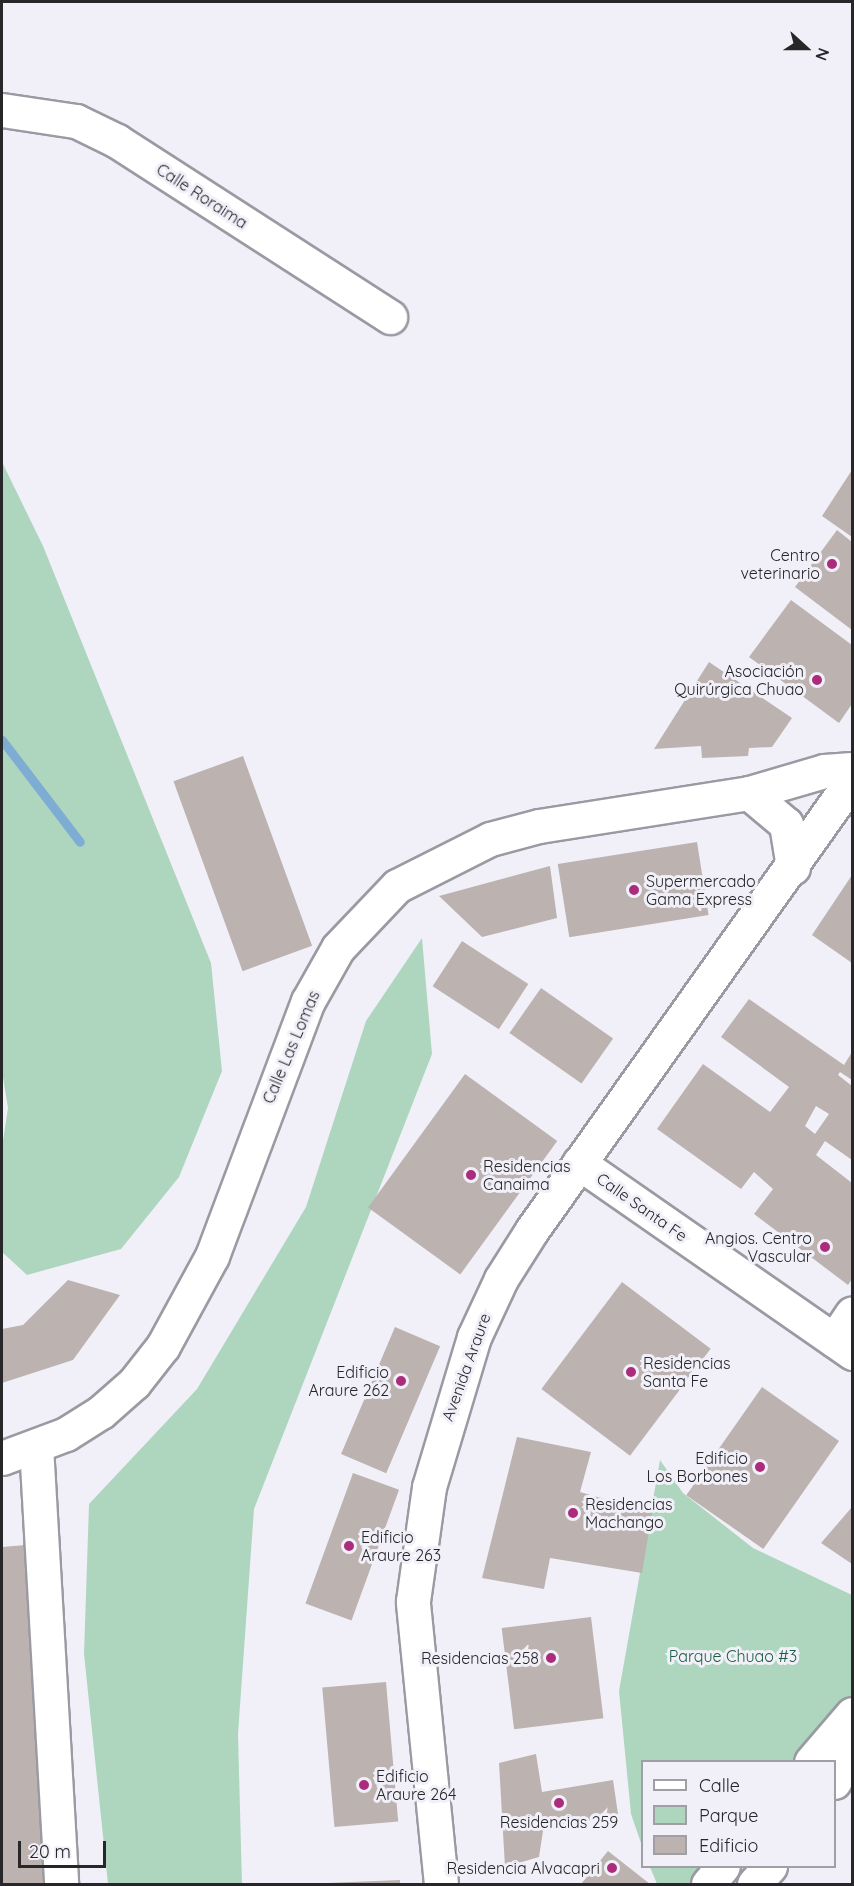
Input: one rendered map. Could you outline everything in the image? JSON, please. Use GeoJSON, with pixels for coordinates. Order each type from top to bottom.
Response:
{"type":"FeatureCollection","features":[{"type":"Feature","properties":{"kind":"street","name":"Calle Roraima"},"geometry":{"type":"LineString","coordinates":[[2,110],[76,121],[117,141],[390,317]]}},
{"type":"Feature","properties":{"kind":"street","name":"Calle Las Lomas"},"geometry":{"type":"LineString","coordinates":[[2,1458],[66,1434],[101,1412],[134,1383],[163,1346],[212,1256],[308,1000],[338,948],[397,885],[490,839],[538,826],[749,793],[824,771],[852,769]]}},
{"type":"Feature","properties":{"kind":"street","name":"Avenida Araure"},"geometry":{"type":"LineString","coordinates":[[441,1884],[413,1601],[419,1533],[447,1420],[474,1337],[501,1280],[585,1155],[793,867],[852,780]]}},
{"type":"Feature","properties":{"kind":"street"},"geometry":{"type":"LineString","coordinates":[[749,793],[786,824],[793,867]]}},
{"type":"Feature","properties":{"kind":"street","name":"Calle Santa Fe"},"geometry":{"type":"LineString","coordinates":[[585,1155],[847,1332]]}},
{"type":"Feature","properties":{"kind":"street"},"geometry":{"type":"LineString","coordinates":[[36,1446],[61,1884]]}},
{"type":"Feature","properties":{"kind":"street"},"geometry":{"type":"LineString","coordinates":[[812,1760],[852,1714]]}},
{"type":"Feature","properties":{"kind":"street"},"geometry":{"type":"LineString","coordinates":[[836,1778],[852,1750]]}},
{"type":"Feature","properties":{"kind":"street"},"geometry":{"type":"LineString","coordinates":[[836,1789],[852,1769]]}},
{"type":"Feature","properties":{"kind":"street"},"geometry":{"type":"LineString","coordinates":[[708,1884],[721,1868]]}},
{"type":"Feature","properties":{"kind":"street"},"geometry":{"type":"LineString","coordinates":[[754,1884],[768,1868]]}},
{"type":"Feature","properties":{"kind":"green space"},"geometry":{"type":"Polygon","coordinates":[[[2,462],[43,546],[211,963],[222,1071],[179,1177],[121,1249],[27,1275],[2,1252],[2,1147],[8,1108],[2,1071],[2,462]]]}},
{"type":"Feature","properties":{"kind":"green space"},"geometry":{"type":"Polygon","coordinates":[[[422,938],[432,1054],[254,1509],[238,1734],[242,1884],[108,1884],[84,1654],[89,1504],[197,1389],[306,1207],[366,1021],[422,938]]]}},
{"type":"Feature","properties":{"kind":"green space","name":"Parque Chuao #3"},"geometry":{"type":"Polygon","coordinates":[[[660,1460],[683,1493],[753,1548],[852,1595],[852,1702],[803,1760],[641,1760],[641,1843],[631,1814],[619,1691],[660,1460]]]}},
{"type":"Feature","properties":{"kind":"green space"},"geometry":{"type":"Polygon","coordinates":[[[650,1868],[712,1868],[698,1884],[657,1884],[650,1868]]]}},
{"type":"Feature","properties":{"kind":"building"},"geometry":{"type":"Polygon","coordinates":[[[852,470],[852,537],[822,516],[852,470]]]}},
{"type":"Feature","properties":{"kind":"building","name":"Centro veterinario"},"geometry":{"type":"Polygon","coordinates":[[[837,530],[852,542],[852,630],[795,587],[837,530]]]}},
{"type":"Feature","properties":{"kind":"building","name":"Asociación Quirúrgica Chuao"},"geometry":{"type":"Polygon","coordinates":[[[791,600],[852,645],[852,704],[839,723],[749,657],[791,600]]]}},
{"type":"Feature","properties":{"kind":"building"},"geometry":{"type":"Polygon","coordinates":[[[709,662],[792,718],[772,747],[749,748],[748,756],[702,758],[701,746],[654,749],[709,662]]]}},
{"type":"Feature","properties":{"kind":"building"},"geometry":{"type":"Polygon","coordinates":[[[243,756],[312,946],[243,971],[173,781],[243,756]]]}},
{"type":"Feature","properties":{"kind":"building","name":"Supermercado Gama Express"},"geometry":{"type":"Polygon","coordinates":[[[697,842],[709,915],[569,937],[558,864],[697,842]]]}},
{"type":"Feature","properties":{"kind":"building"},"geometry":{"type":"Polygon","coordinates":[[[550,866],[557,918],[482,937],[439,896],[550,866]]]}},
{"type":"Feature","properties":{"kind":"building"},"geometry":{"type":"Polygon","coordinates":[[[852,875],[852,963],[812,935],[852,875]]]}},
{"type":"Feature","properties":{"kind":"building"},"geometry":{"type":"Polygon","coordinates":[[[462,941],[528,984],[499,1029],[433,986],[462,941]]]}},
{"type":"Feature","properties":{"kind":"building"},"geometry":{"type":"Polygon","coordinates":[[[541,988],[613,1038],[582,1084],[509,1033],[541,988]]]}},
{"type":"Feature","properties":{"kind":"building"},"geometry":{"type":"Polygon","coordinates":[[[749,999],[844,1065],[852,1052],[852,1080],[840,1072],[838,1075],[852,1086],[852,1160],[825,1141],[816,1155],[852,1183],[852,1279],[848,1285],[754,1214],[773,1189],[754,1172],[741,1189],[657,1129],[703,1064],[770,1112],[789,1087],[721,1037],[749,999]],[[816,1106],[805,1126],[815,1134],[829,1114],[816,1106]]]}},
{"type":"Feature","properties":{"kind":"building","name":"Residencias Canaima"},"geometry":{"type":"Polygon","coordinates":[[[465,1074],[557,1141],[460,1274],[368,1207],[465,1074]]]}},
{"type":"Feature","properties":{"kind":"building"},"geometry":{"type":"Polygon","coordinates":[[[68,1280],[120,1295],[73,1360],[2,1383],[2,1329],[23,1325],[68,1280]]]}},
{"type":"Feature","properties":{"kind":"building","name":"Residencias Santa Fe"},"geometry":{"type":"Polygon","coordinates":[[[622,1282],[711,1349],[630,1456],[541,1389],[622,1282]]]}},
{"type":"Feature","properties":{"kind":"building","name":"Edificio Araure 262"},"geometry":{"type":"Polygon","coordinates":[[[395,1327],[440,1346],[386,1473],[341,1454],[395,1327]]]}},
{"type":"Feature","properties":{"kind":"building","name":"Edificio Los Borbones"},"geometry":{"type":"Polygon","coordinates":[[[762,1387],[839,1441],[763,1549],[686,1495],[762,1387]]]}},
{"type":"Feature","properties":{"kind":"building","name":"Residencias Machango"},"geometry":{"type":"Polygon","coordinates":[[[517,1437],[591,1452],[580,1492],[652,1513],[642,1573],[550,1558],[544,1589],[482,1578],[517,1437]]]}},
{"type":"Feature","properties":{"kind":"building","name":"Edificio Araure 263"},"geometry":{"type":"Polygon","coordinates":[[[353,1473],[399,1490],[352,1620],[305,1604],[353,1473]]]}},
{"type":"Feature","properties":{"kind":"building"},"geometry":{"type":"Polygon","coordinates":[[[852,1507],[852,1564],[821,1543],[852,1507]]]}},
{"type":"Feature","properties":{"kind":"building"},"geometry":{"type":"Polygon","coordinates":[[[26,1545],[48,1884],[2,1884],[2,1547],[26,1545]]]}},
{"type":"Feature","properties":{"kind":"building","name":"Residencias 258"},"geometry":{"type":"Polygon","coordinates":[[[591,1617],[603,1718],[514,1729],[502,1628],[591,1617]]]}},
{"type":"Feature","properties":{"kind":"building","name":"Edificio Araure 264"},"geometry":{"type":"Polygon","coordinates":[[[386,1682],[398,1821],[334,1827],[322,1688],[386,1682]]]}},
{"type":"Feature","properties":{"kind":"building","name":"Residencias 259"},"geometry":{"type":"Polygon","coordinates":[[[536,1754],[542,1792],[613,1780],[618,1814],[543,1831],[539,1857],[505,1867],[499,1763],[536,1754]]]}},
{"type":"Feature","properties":{"kind":"building","name":"Residencia Alvacapri"},"geometry":{"type":"Polygon","coordinates":[[[608,1851],[650,1884],[581,1884],[608,1851]]]}},
{"type":"Feature","properties":{"kind":"building"},"geometry":{"type":"Polygon","coordinates":[[[400,1880],[400,1884],[327,1883],[400,1880]]]}},
{"type":"Feature","properties":{"kind":"waterway"},"geometry":{"type":"LineString","coordinates":[[2,740],[80,842]]}},
{"type":"Feature","properties":{"kind":"place","name":"Centro veterinario"},"geometry":{"type":"Point","coordinates":[832,564]}},
{"type":"Feature","properties":{"kind":"place","name":"Asociación Quirúrgica Chuao"},"geometry":{"type":"Point","coordinates":[817,680]}},
{"type":"Feature","properties":{"kind":"place","name":"Supermercado Gama Express"},"geometry":{"type":"Point","coordinates":[634,890]}},
{"type":"Feature","properties":{"kind":"place","name":"Residencias Canaima"},"geometry":{"type":"Point","coordinates":[471,1175]}},
{"type":"Feature","properties":{"kind":"place","name":"Angios. Centro Vascular"},"geometry":{"type":"Point","coordinates":[825,1247]}},
{"type":"Feature","properties":{"kind":"place","name":"Residencias Santa Fe"},"geometry":{"type":"Point","coordinates":[631,1372]}},
{"type":"Feature","properties":{"kind":"place","name":"Edificio Araure 262"},"geometry":{"type":"Point","coordinates":[401,1381]}},
{"type":"Feature","properties":{"kind":"place","name":"Edificio Los Borbones"},"geometry":{"type":"Point","coordinates":[760,1467]}},
{"type":"Feature","properties":{"kind":"place","name":"Residencias Machango"},"geometry":{"type":"Point","coordinates":[573,1513]}},
{"type":"Feature","properties":{"kind":"place","name":"Edificio Araure 263"},"geometry":{"type":"Point","coordinates":[349,1546]}},
{"type":"Feature","properties":{"kind":"place","name":"Residencias 258"},"geometry":{"type":"Point","coordinates":[551,1658]}},
{"type":"Feature","properties":{"kind":"place","name":"Edificio Araure 264"},"geometry":{"type":"Point","coordinates":[364,1785]}},
{"type":"Feature","properties":{"kind":"place","name":"Residencias 259"},"geometry":{"type":"Point","coordinates":[559,1803]}},
{"type":"Feature","properties":{"kind":"place","name":"Residencia Alvacapri"},"geometry":{"type":"Point","coordinates":[612,1868]}}]}
